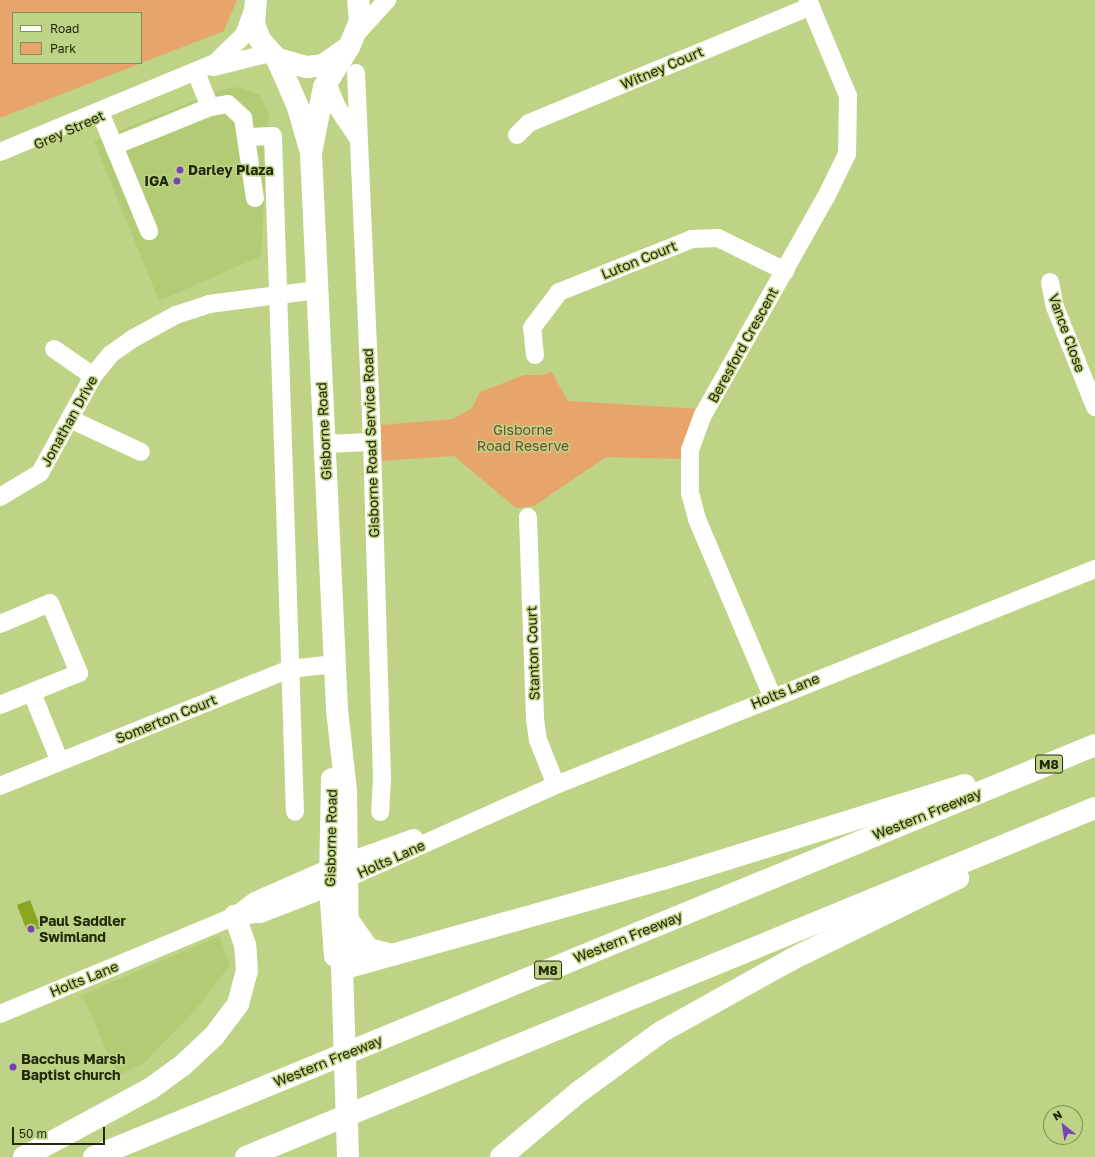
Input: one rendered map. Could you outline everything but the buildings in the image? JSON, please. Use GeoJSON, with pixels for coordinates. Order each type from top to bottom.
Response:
{"type":"FeatureCollection","features":[{"type":"Feature","properties":{"kind":"main road"},"geometry":{"type":"LineString","coordinates":[[273,56],[307,67],[323,65],[352,40],[358,0]]}},
{"type":"Feature","properties":{"kind":"main road","name":"Gisborne Road"},"geometry":{"type":"LineString","coordinates":[[255,4],[258,34],[273,56],[298,107],[311,153],[336,709],[343,750],[339,874],[333,954],[342,967]]}},
{"type":"Feature","properties":{"kind":"main road","name":"Gisborne Road"},"geometry":{"type":"LineString","coordinates":[[311,153],[326,80],[352,40]]}},
{"type":"Feature","properties":{"kind":"main road"},"geometry":{"type":"LineString","coordinates":[[342,967],[392,955],[815,833],[1095,739]]}},
{"type":"Feature","properties":{"kind":"main road","name":"Western Freeway"},"geometry":{"type":"LineString","coordinates":[[94,1157],[1095,745]]}},
{"type":"Feature","properties":{"kind":"main road"},"geometry":{"type":"LineString","coordinates":[[246,1157],[1095,809]]}},
{"type":"Feature","properties":{"kind":"main road"},"geometry":{"type":"LineString","coordinates":[[501,1157],[580,1091],[694,1012],[792,959],[1095,809]]}},
{"type":"Feature","properties":{"kind":"main road","name":"Gisborne Road"},"geometry":{"type":"LineString","coordinates":[[339,874],[348,920],[348,954],[342,967],[348,1156]]}},
{"type":"Feature","properties":{"kind":"main road"},"geometry":{"type":"LineString","coordinates":[[24,1157],[150,1089],[182,1066],[214,1036],[238,1004],[247,971],[245,945],[235,916]]}},
{"type":"Feature","properties":{"kind":"main road"},"geometry":{"type":"LineString","coordinates":[[348,920],[368,949],[392,955]]}},
{"type":"Feature","properties":{"kind":"street"},"geometry":{"type":"LineString","coordinates":[[352,40],[387,0]]}},
{"type":"Feature","properties":{"kind":"street","name":"Witney Court"},"geometry":{"type":"LineString","coordinates":[[516,135],[529,123],[809,3]]}},
{"type":"Feature","properties":{"kind":"street","name":"Beresford Crescent"},"geometry":{"type":"LineString","coordinates":[[772,696],[697,519],[690,493],[690,450],[703,416],[847,154],[848,96],[809,3]]}},
{"type":"Feature","properties":{"kind":"street","name":"Grey Street"},"geometry":{"type":"LineString","coordinates":[[196,73],[235,47],[247,30],[255,4]]}},
{"type":"Feature","properties":{"kind":"street","name":"Grey Street"},"geometry":{"type":"LineString","coordinates":[[0,160],[196,73],[273,56]]}},
{"type":"Feature","properties":{"kind":"street"},"geometry":{"type":"LineString","coordinates":[[196,73],[210,107]]}},
{"type":"Feature","properties":{"kind":"street","name":"Gisborne Road Service Road"},"geometry":{"type":"LineString","coordinates":[[356,73],[357,137],[372,442],[382,778],[380,812]]}},
{"type":"Feature","properties":{"kind":"street"},"geometry":{"type":"LineString","coordinates":[[326,80],[337,107],[357,137]]}},
{"type":"Feature","properties":{"kind":"street"},"geometry":{"type":"LineString","coordinates":[[114,146],[210,107],[234,106],[243,118],[256,198]]}},
{"type":"Feature","properties":{"kind":"street"},"geometry":{"type":"LineString","coordinates":[[101,114],[149,231]]}},
{"type":"Feature","properties":{"kind":"street","name":"Grey Street"},"geometry":{"type":"LineString","coordinates":[[0,152],[101,114]]}},
{"type":"Feature","properties":{"kind":"street"},"geometry":{"type":"LineString","coordinates":[[247,137],[273,136],[295,812]]}},
{"type":"Feature","properties":{"kind":"street","name":"Luton Court"},"geometry":{"type":"LineString","coordinates":[[534,355],[532,328],[559,292],[692,239],[718,238],[784,271]]}},
{"type":"Feature","properties":{"kind":"street","name":"Vance Close"},"geometry":{"type":"LineString","coordinates":[[1050,282],[1055,307],[1095,407]]}},
{"type":"Feature","properties":{"kind":"street","name":"Jonathan Drive"},"geometry":{"type":"LineString","coordinates":[[0,497],[40,473],[93,376],[111,354],[176,315],[209,304],[279,292],[317,290]]}},
{"type":"Feature","properties":{"kind":"street"},"geometry":{"type":"LineString","coordinates":[[54,349],[93,376]]}},
{"type":"Feature","properties":{"kind":"street"},"geometry":{"type":"LineString","coordinates":[[70,420],[141,452]]}},
{"type":"Feature","properties":{"kind":"street"},"geometry":{"type":"LineString","coordinates":[[324,444],[372,442]]}},
{"type":"Feature","properties":{"kind":"street","name":"Stanton Court"},"geometry":{"type":"LineString","coordinates":[[528,518],[535,720],[538,740],[556,785]]}},
{"type":"Feature","properties":{"kind":"street","name":"Holts Lane"},"geometry":{"type":"LineString","coordinates":[[0,1014],[235,916],[255,901],[339,874],[772,696],[1095,569]]}},
{"type":"Feature","properties":{"kind":"street"},"geometry":{"type":"LineString","coordinates":[[0,624],[50,604],[79,672],[32,693],[0,705]]}},
{"type":"Feature","properties":{"kind":"street","name":"Somerton Court"},"geometry":{"type":"LineString","coordinates":[[0,786],[290,669],[335,664]]}},
{"type":"Feature","properties":{"kind":"street"},"geometry":{"type":"LineString","coordinates":[[32,693],[60,762]]}},
{"type":"Feature","properties":{"kind":"shaded area"},"geometry":{"type":"Polygon","coordinates":[[[239,87],[260,95],[269,113],[261,256],[159,301],[94,141],[224,89],[239,87]]]}},
{"type":"Feature","properties":{"kind":"shaded area"},"geometry":{"type":"Polygon","coordinates":[[[30,900],[41,928],[28,933],[17,905],[30,900]]]}},
{"type":"Feature","properties":{"kind":"shaded area"},"geometry":{"type":"Polygon","coordinates":[[[219,936],[230,965],[200,1005],[144,1063],[118,1076],[82,995],[219,936]]]}},
{"type":"Feature","properties":{"kind":"green space"},"geometry":{"type":"Polygon","coordinates":[[[0,0],[237,0],[224,31],[142,63],[142,12],[12,12],[12,64],[139,64],[0,118],[0,0]]]}},
{"type":"Feature","properties":{"kind":"green space","name":"Gisborne Road Reserve"},"geometry":{"type":"Polygon","coordinates":[[[551,371],[568,401],[700,409],[682,459],[606,457],[534,506],[516,508],[454,456],[381,461],[381,425],[453,419],[472,408],[480,392],[524,375],[543,375],[551,371]]]}},
{"type":"Feature","properties":{"kind":"place","name":"Darley Plaza"},"geometry":{"type":"Point","coordinates":[180,170]}},
{"type":"Feature","properties":{"kind":"place","name":"IGA"},"geometry":{"type":"Point","coordinates":[177,181]}},
{"type":"Feature","properties":{"kind":"place","name":"Paul Saddler Swimland"},"geometry":{"type":"Point","coordinates":[31,929]}},
{"type":"Feature","properties":{"kind":"place","name":"Bacchus Marsh Baptist church"},"geometry":{"type":"Point","coordinates":[13,1067]}}]}
